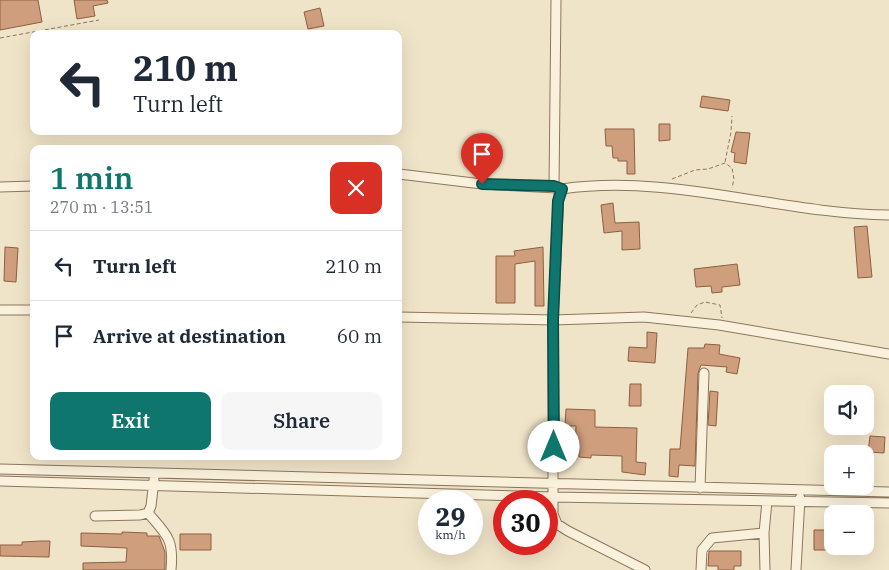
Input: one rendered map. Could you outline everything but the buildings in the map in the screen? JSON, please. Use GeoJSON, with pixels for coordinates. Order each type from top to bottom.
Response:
{"type":"FeatureCollection","features":[{"type":"Feature","properties":{"kind":"street"},"geometry":{"type":"LineString","coordinates":[[554,490],[553,320],[558,201],[556,0]]}},
{"type":"Feature","properties":{"kind":"street"},"geometry":{"type":"LineString","coordinates":[[402,174],[482,184],[558,188],[598,186],[653,187],[831,212],[889,215]]}},
{"type":"Feature","properties":{"kind":"street"},"geometry":{"type":"LineString","coordinates":[[0,187],[30,186]]}},
{"type":"Feature","properties":{"kind":"street"},"geometry":{"type":"LineString","coordinates":[[0,310],[30,310]]}},
{"type":"Feature","properties":{"kind":"street"},"geometry":{"type":"LineString","coordinates":[[402,317],[553,320],[644,317],[719,325],[889,354]]}},
{"type":"Feature","properties":{"kind":"street"},"geometry":{"type":"LineString","coordinates":[[700,488],[704,373]]}},
{"type":"Feature","properties":{"kind":"street"},"geometry":{"type":"LineString","coordinates":[[0,469],[889,492]]}},
{"type":"Feature","properties":{"kind":"street"},"geometry":{"type":"LineString","coordinates":[[148,512],[154,485],[154,472]]}},
{"type":"Feature","properties":{"kind":"street"},"geometry":{"type":"LineString","coordinates":[[0,481],[493,495]]}},
{"type":"Feature","properties":{"kind":"street"},"geometry":{"type":"LineString","coordinates":[[796,570],[800,490]]}},
{"type":"Feature","properties":{"kind":"street"},"geometry":{"type":"LineString","coordinates":[[558,497],[889,503]]}},
{"type":"Feature","properties":{"kind":"street"},"geometry":{"type":"LineString","coordinates":[[765,570],[764,533],[767,501]]}},
{"type":"Feature","properties":{"kind":"street"},"geometry":{"type":"LineString","coordinates":[[95,516],[140,515],[148,512]]}},
{"type":"Feature","properties":{"kind":"street"},"geometry":{"type":"LineString","coordinates":[[148,512],[169,538],[172,556],[171,570]]}},
{"type":"Feature","properties":{"kind":"street"},"geometry":{"type":"LineString","coordinates":[[558,524],[645,570]]}},
{"type":"Feature","properties":{"kind":"street"},"geometry":{"type":"LineString","coordinates":[[701,570],[702,550],[712,538],[762,535],[764,533]]}},
{"type":"Feature","properties":{"kind":"path"},"geometry":{"type":"LineString","coordinates":[[44,30],[99,20]]}},
{"type":"Feature","properties":{"kind":"path"},"geometry":{"type":"LineString","coordinates":[[0,38],[30,33]]}},
{"type":"Feature","properties":{"kind":"path"},"geometry":{"type":"LineString","coordinates":[[725,163],[732,116]]}},
{"type":"Feature","properties":{"kind":"path"},"geometry":{"type":"LineString","coordinates":[[670,180],[695,170],[708,169],[725,163]]}},
{"type":"Feature","properties":{"kind":"path"},"geometry":{"type":"LineString","coordinates":[[725,163],[732,168],[734,179],[732,188],[726,197]]}},
{"type":"Feature","properties":{"kind":"path"},"geometry":{"type":"LineString","coordinates":[[686,322],[697,306],[705,302],[720,305],[722,318],[719,325]]}},
{"type":"Feature","properties":{"kind":"route"},"geometry":{"type":"LineString","coordinates":[[482,184],[554,186],[562,189],[559,193],[558,201],[553,320],[554,447]]}}]}
